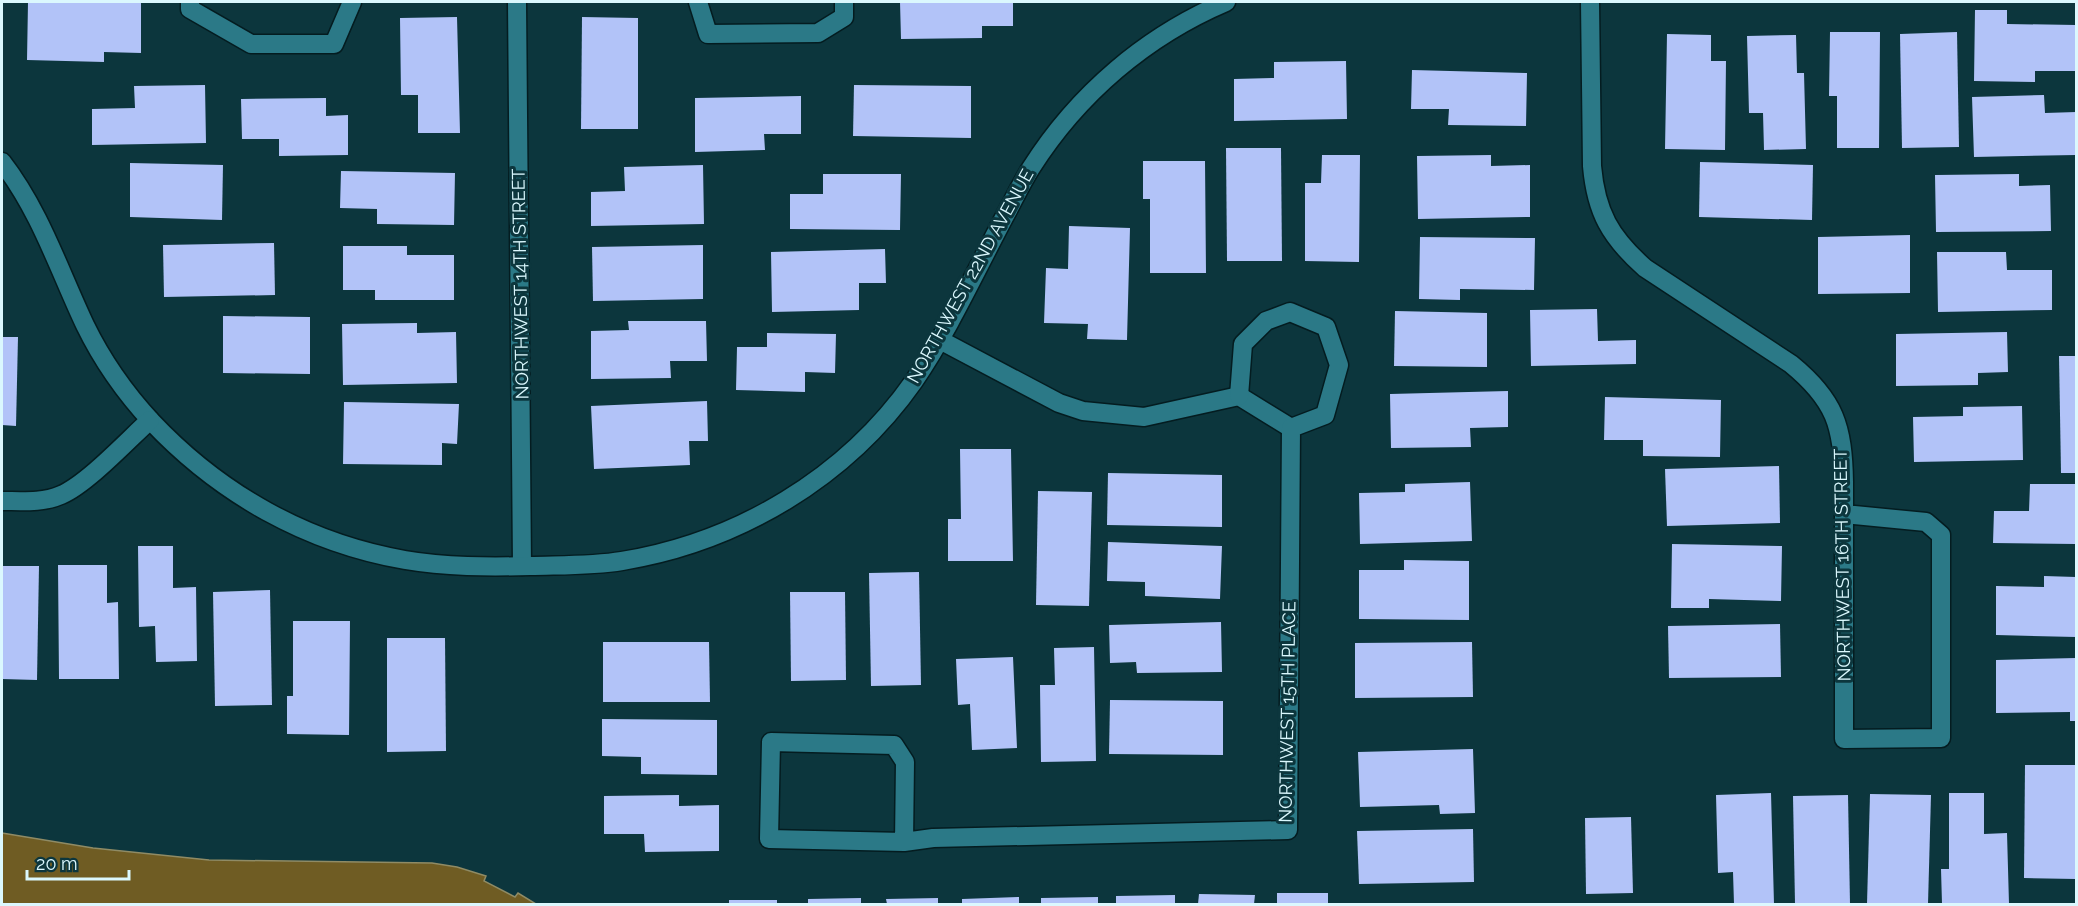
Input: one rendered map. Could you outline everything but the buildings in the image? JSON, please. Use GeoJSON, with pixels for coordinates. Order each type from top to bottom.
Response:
{"type":"FeatureCollection","features":[{"type":"Feature","properties":{"kind":"street"},"geometry":{"type":"LineString","coordinates":[[190,2],[190,9],[250,44],[334,44],[352,2]]}},
{"type":"Feature","properties":{"kind":"street","name":"NORTHWEST 14TH STREET"},"geometry":{"type":"LineString","coordinates":[[517,2],[522,566]]}},
{"type":"Feature","properties":{"kind":"street"},"geometry":{"type":"LineString","coordinates":[[698,2],[708,34],[818,33],[844,16],[844,2]]}},
{"type":"Feature","properties":{"kind":"street","name":"NORTHWEST 22ND AVENUE"},"geometry":{"type":"LineString","coordinates":[[2,162],[39,220],[87,329],[118,380],[150,420],[193,462],[240,497],[292,525],[348,547],[406,560],[465,567],[595,564],[624,561],[681,549],[736,528],[787,501],[834,467],[876,427],[913,381],[939,339],[1030,169],[1065,121],[1105,79],[1150,42],[1200,12],[1226,2]]}},
{"type":"Feature","properties":{"kind":"street","name":"NORTHWEST 16TH STREET"},"geometry":{"type":"LineString","coordinates":[[1590,2],[1592,166],[1594,189],[1601,212],[1620,243],[1645,268],[1791,364],[1812,381],[1828,402],[1838,427],[1844,453],[1844,514],[1844,739],[1941,738],[1941,535],[1926,522],[1844,514]]}},
{"type":"Feature","properties":{"kind":"street"},"geometry":{"type":"LineString","coordinates":[[939,339],[1059,403],[1083,411],[1144,417],[1239,396],[1291,428],[1325,415],[1339,365],[1326,327],[1290,312],[1266,321],[1243,344],[1239,396]]}},
{"type":"Feature","properties":{"kind":"street"},"geometry":{"type":"LineString","coordinates":[[2,501],[37,501],[62,495],[83,481],[150,420]]}},
{"type":"Feature","properties":{"kind":"street","name":"NORTHWEST 15TH PLACE"},"geometry":{"type":"LineString","coordinates":[[904,842],[905,762],[894,745],[771,742],[769,839],[904,842],[933,838],[1288,830],[1291,428]]}},
{"type":"Feature","properties":{"kind":"shaded area"},"geometry":{"type":"Polygon","coordinates":[[[2,833],[93,848],[209,860],[432,863],[457,867],[486,876],[484,881],[515,897],[518,893],[536,904],[2,904],[2,833]]]}}]}
